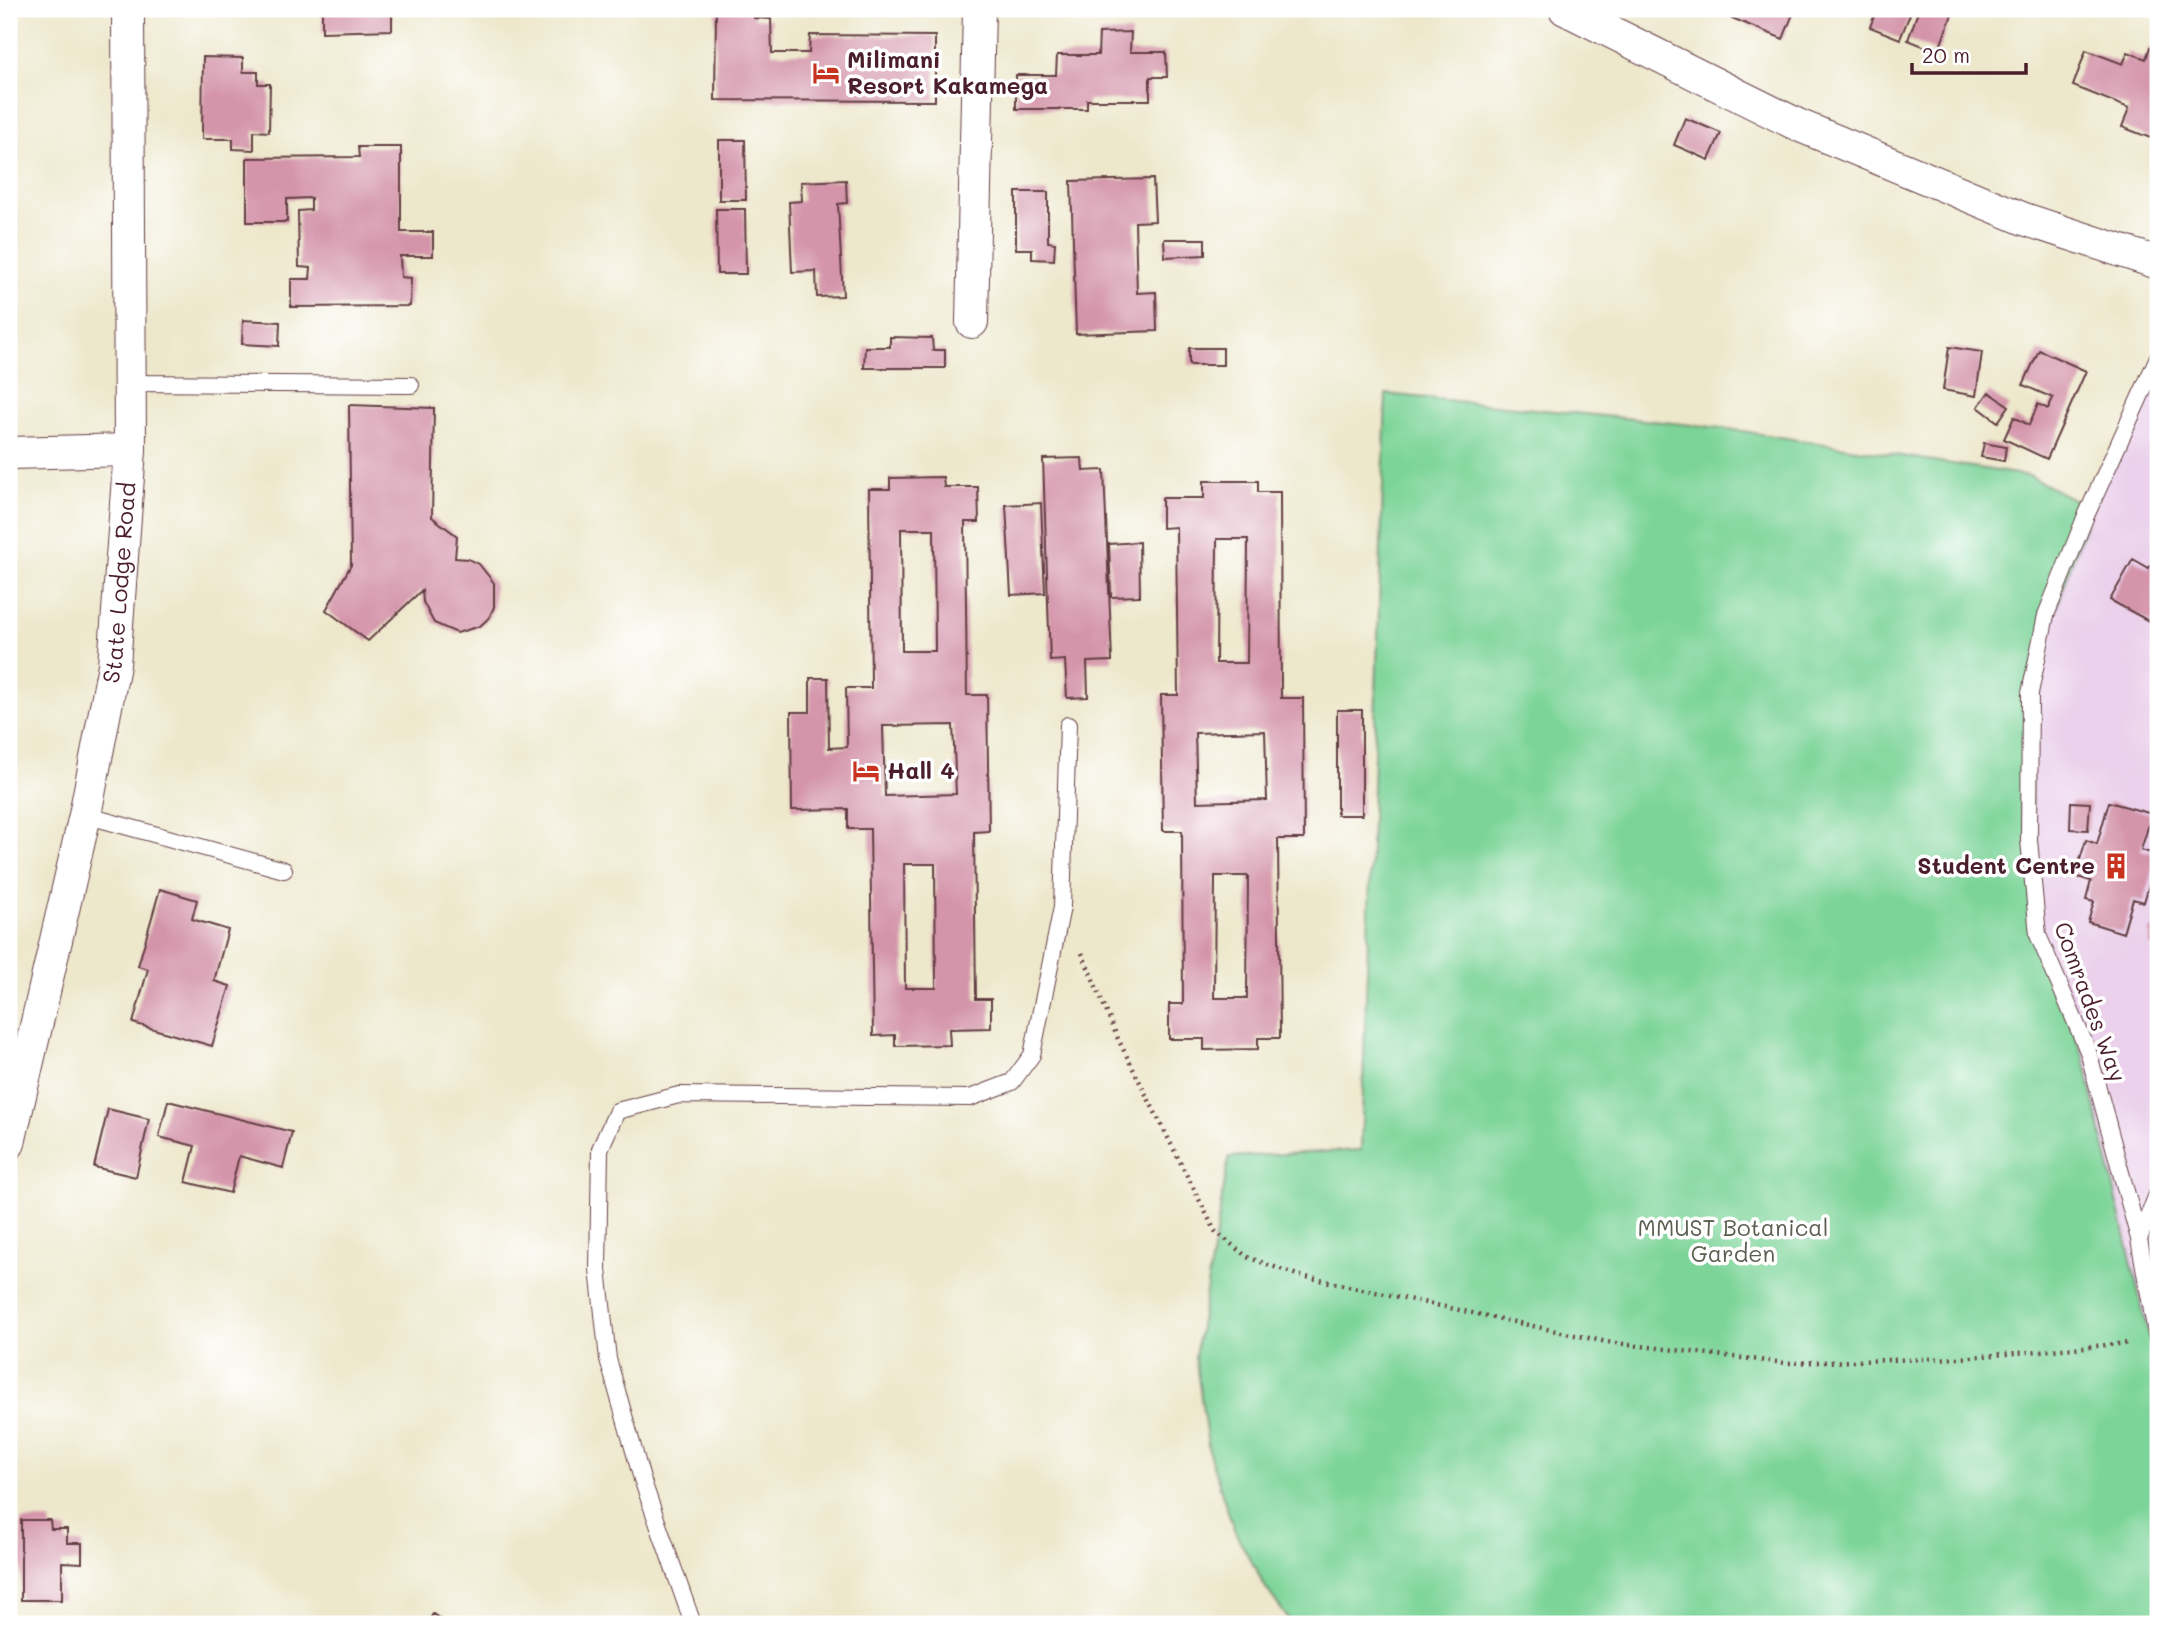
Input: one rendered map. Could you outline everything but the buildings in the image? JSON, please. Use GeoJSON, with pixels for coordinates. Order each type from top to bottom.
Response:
{"type":"FeatureCollection","features":[{"type":"Feature","properties":{"kind":"street","name":"State Lodge Road"},"geometry":{"type":"LineString","coordinates":[[9,1143],[85,815],[114,666],[130,450],[128,9]]}},
{"type":"Feature","properties":{"kind":"street"},"geometry":{"type":"LineString","coordinates":[[972,322],[979,9]]}},
{"type":"Feature","properties":{"kind":"street"},"geometry":{"type":"LineString","coordinates":[[1565,9],[1798,125],[2024,219],[2158,263]]}},
{"type":"Feature","properties":{"kind":"street"},"geometry":{"type":"LineString","coordinates":[[9,453],[130,450]]}},
{"type":"Feature","properties":{"kind":"lane","name":"Comrades Way"},"geometry":{"type":"LineString","coordinates":[[2158,357],[2085,518],[2046,615],[2031,692],[2029,840],[2038,935],[2088,1051],[2139,1238],[2155,1313],[2158,1344]]}},
{"type":"Feature","properties":{"kind":"lane"},"geometry":{"type":"LineString","coordinates":[[128,383],[411,385]]}},
{"type":"Feature","properties":{"kind":"lane"},"geometry":{"type":"LineString","coordinates":[[693,1624],[642,1479],[608,1359],[598,1269],[600,1149],[617,1111],[679,1095],[970,1098],[1012,1082],[1031,1055],[1062,907],[1068,725]]}},
{"type":"Feature","properties":{"kind":"lane"},"geometry":{"type":"LineString","coordinates":[[85,815],[284,870]]}},
{"type":"Feature","properties":{"kind":"lane"},"geometry":{"type":"LineString","coordinates":[[2139,1238],[2158,1192]]}},
{"type":"Feature","properties":{"kind":"path"},"geometry":{"type":"LineString","coordinates":[[1062,907],[1118,1038],[1215,1231],[1247,1257],[1297,1275],[1607,1342],[1786,1363],[1960,1358],[2136,1343]]}},
{"type":"Feature","properties":{"kind":"shaded area"},"geometry":{"type":"Polygon","coordinates":[[[2158,371],[2158,1376],[2083,1055],[2034,936],[2024,841],[2042,615],[2158,371]]]}},
{"type":"Feature","properties":{"kind":"green space","name":"MMUST Botanical Garden"},"geometry":{"type":"Polygon","coordinates":[[[1386,394],[1722,428],[2029,476],[2090,508],[2029,691],[2034,936],[2083,1055],[2158,1376],[2158,1624],[1292,1624],[1266,1588],[1234,1530],[1209,1453],[1195,1356],[1229,1157],[1361,1150],[1386,394]]]}},
{"type":"Feature","properties":{"kind":"place","name":"Milimani Resort Kakamega"},"geometry":{"type":"Point","coordinates":[826,73]}},
{"type":"Feature","properties":{"kind":"place","name":"Hall 4"},"geometry":{"type":"Point","coordinates":[866,771]}},
{"type":"Feature","properties":{"kind":"place","name":"Student Centre"},"geometry":{"type":"Point","coordinates":[2116,866]}}]}
